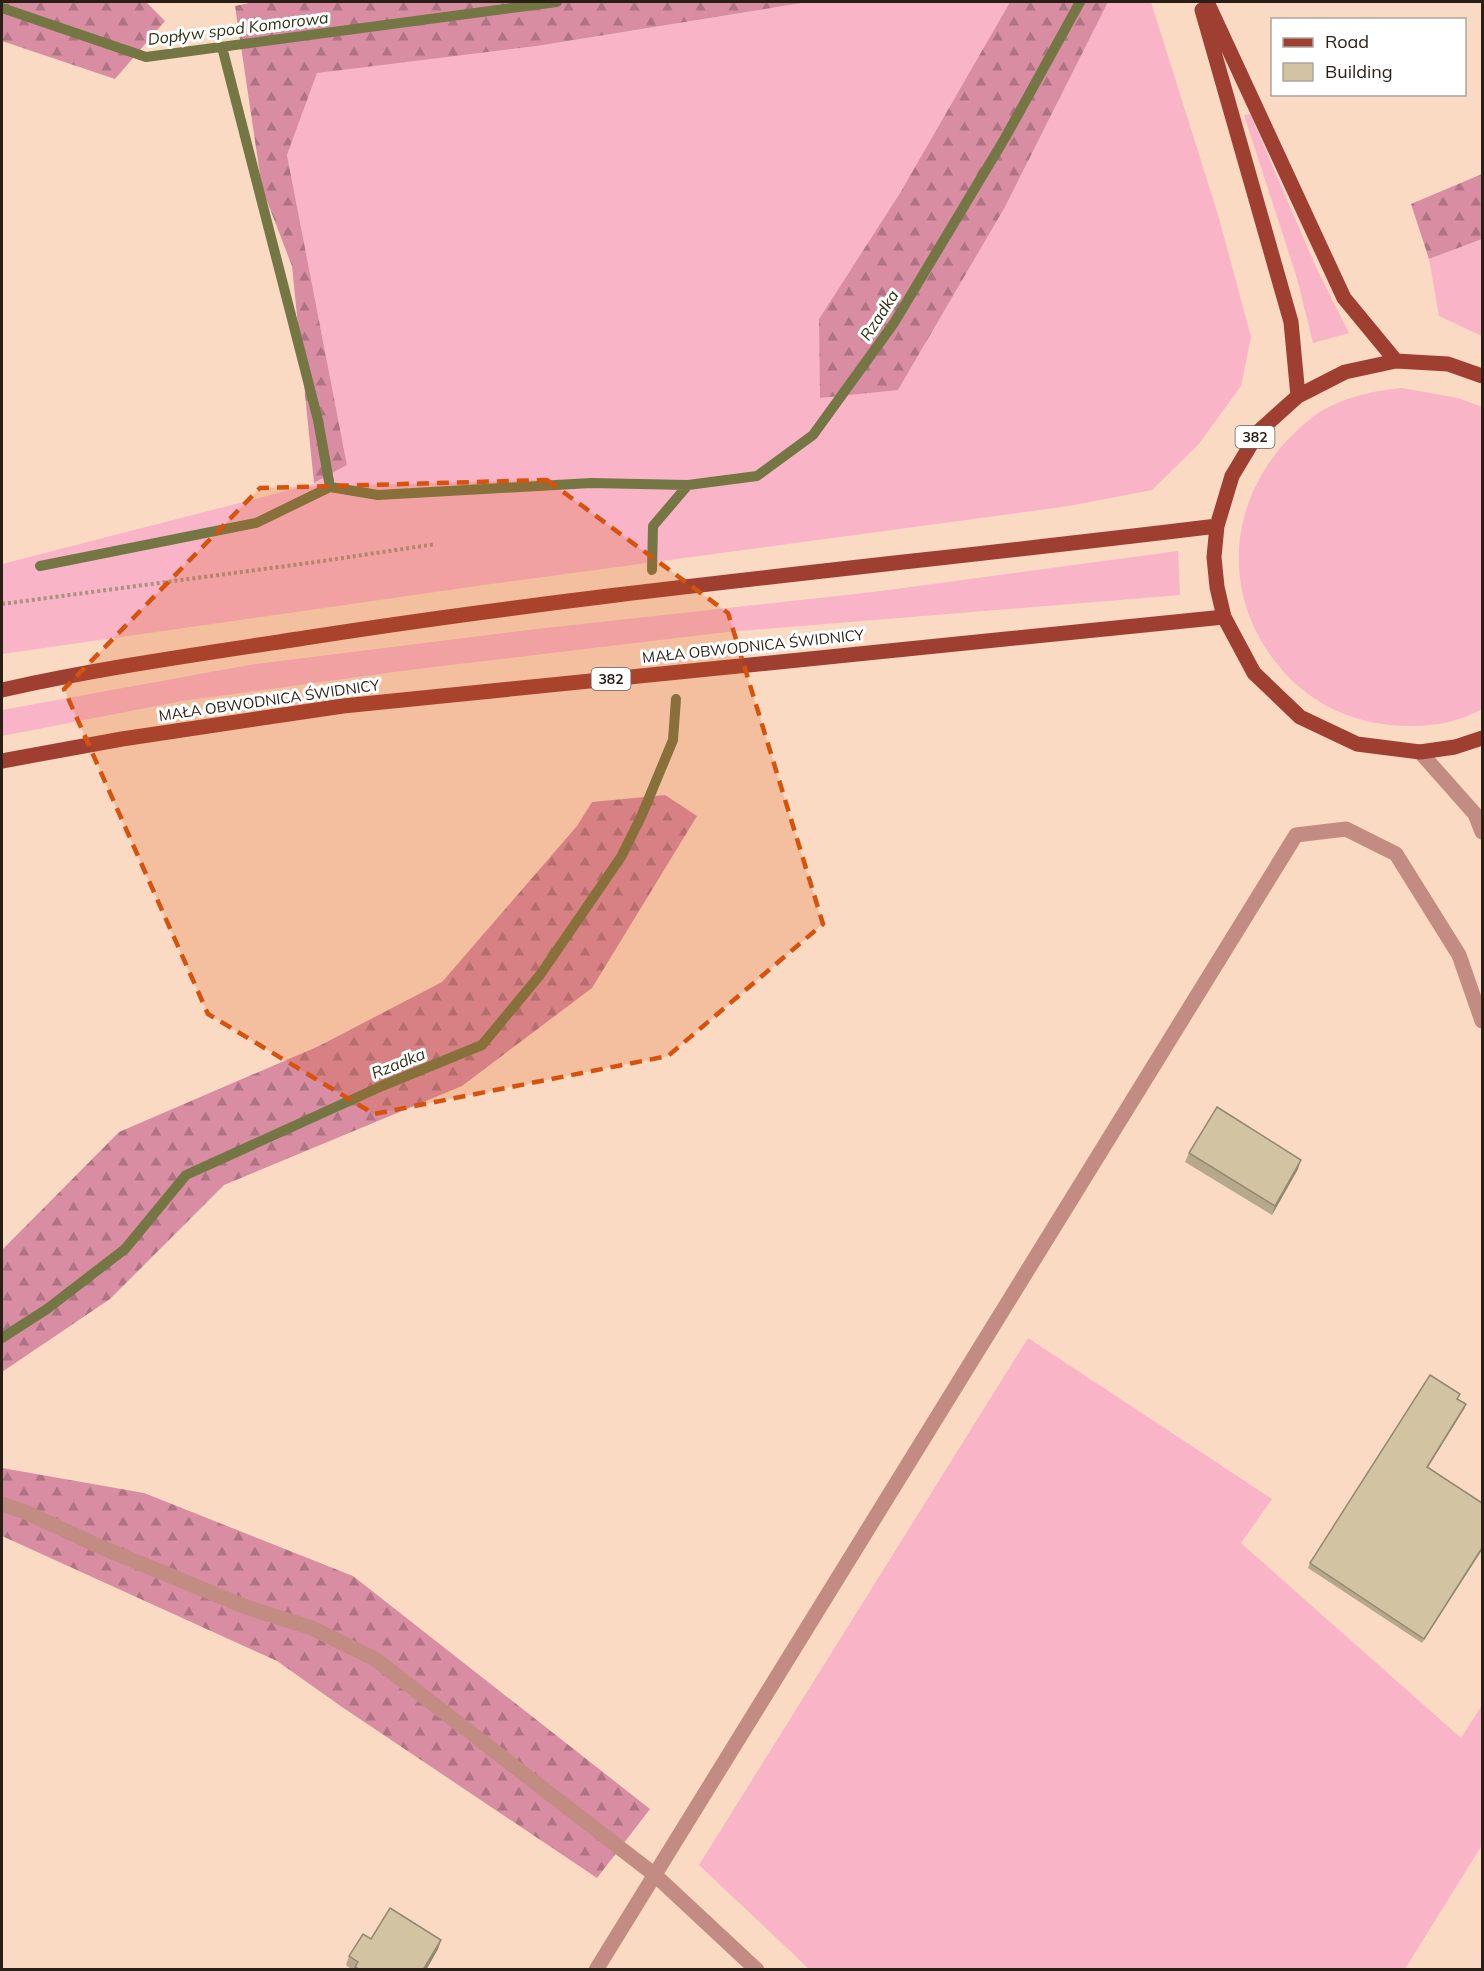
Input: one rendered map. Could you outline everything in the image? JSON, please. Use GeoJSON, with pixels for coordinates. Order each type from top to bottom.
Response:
{"type":"FeatureCollection","features":[{"type":"Feature","properties":{"kind":"main road"},"geometry":{"type":"LineString","coordinates":[[1200,2],[1291,322],[1298,396]]}},
{"type":"Feature","properties":{"kind":"main road"},"geometry":{"type":"LineString","coordinates":[[1207,2],[1344,298],[1396,361]]}},
{"type":"Feature","properties":{"kind":"main road","name":"382"},"geometry":{"type":"LineString","coordinates":[[1482,375],[1448,364],[1396,361],[1345,372],[1298,396],[1259,431],[1232,476],[1217,526],[1214,557],[1217,587],[1224,617],[1254,674],[1300,717],[1357,744],[1420,752],[1455,747],[1482,738]]}},
{"type":"Feature","properties":{"kind":"main road"},"geometry":{"type":"LineString","coordinates":[[2,690],[72,674],[412,621],[886,563],[1217,526]]}},
{"type":"Feature","properties":{"kind":"main road","name":"MAŁA OBWODNICA ŚWIDNICY"},"geometry":{"type":"LineString","coordinates":[[2,761],[122,739],[344,706],[1224,617]]}},
{"type":"Feature","properties":{"kind":"street"},"geometry":{"type":"LineString","coordinates":[[1420,752],[1475,814],[1482,832]]}},
{"type":"Feature","properties":{"kind":"street"},"geometry":{"type":"LineString","coordinates":[[596,1970],[1296,835],[1346,829],[1396,854],[1459,956],[1482,1021]]}},
{"type":"Feature","properties":{"kind":"street"},"geometry":{"type":"LineString","coordinates":[[2,1504],[246,1607],[312,1628],[375,1659],[655,1875],[757,1970]]}},
{"type":"Feature","properties":{"kind":"path"},"geometry":{"type":"LineString","coordinates":[[4,603],[436,544]]}},
{"type":"Feature","properties":{"kind":"highlighted area"},"geometry":{"type":"Polygon","coordinates":[[[547,480],[728,613],[823,924],[668,1056],[374,1114],[208,1014],[64,689],[260,488],[547,480]]]}},
{"type":"Feature","properties":{"kind":"shaded area"},"geometry":{"type":"Polygon","coordinates":[[[808,2],[1010,2],[900,193],[819,319],[898,390],[1005,207],[1108,2],[1151,2],[1219,218],[1251,337],[1241,386],[1198,445],[1152,490],[1069,506],[484,585],[2,654],[2,564],[313,484],[347,465],[287,155],[317,72],[537,46],[808,2]]]}},
{"type":"Feature","properties":{"kind":"shaded area"},"geometry":{"type":"Polygon","coordinates":[[[1250,114],[1316,267],[1349,333],[1313,343],[1296,275],[1244,115],[1250,114]]]}},
{"type":"Feature","properties":{"kind":"shaded area"},"geometry":{"type":"Polygon","coordinates":[[[1482,239],[1482,336],[1439,316],[1429,259],[1482,239]]]}},
{"type":"Feature","properties":{"kind":"shaded area"},"geometry":{"type":"Polygon","coordinates":[[[1402,388],[1458,398],[1482,407],[1482,709],[1449,722],[1415,726],[1374,723],[1358,719],[1328,707],[1301,689],[1278,665],[1258,634],[1245,602],[1239,569],[1240,536],[1248,504],[1262,474],[1283,445],[1309,420],[1341,401],[1377,391],[1402,388]]]}},
{"type":"Feature","properties":{"kind":"shaded area"},"geometry":{"type":"Polygon","coordinates":[[[1178,551],[1180,595],[727,632],[417,669],[182,701],[2,736],[2,710],[249,665],[536,629],[873,592],[1178,551]]]}},
{"type":"Feature","properties":{"kind":"shaded area"},"geometry":{"type":"Polygon","coordinates":[[[1028,1338],[1272,1499],[1241,1543],[1461,1738],[1482,1705],[1482,1845],[1405,1969],[809,1969],[699,1865],[1028,1338]]]}},
{"type":"Feature","properties":{"kind":"green space"},"geometry":{"type":"Polygon","coordinates":[[[2,2],[146,2],[165,21],[115,79],[2,41],[2,2]]]}},
{"type":"Feature","properties":{"kind":"green space"},"geometry":{"type":"Polygon","coordinates":[[[254,2],[808,2],[537,46],[317,73],[287,155],[347,465],[314,483],[292,266],[262,188],[235,6],[254,2]]]}},
{"type":"Feature","properties":{"kind":"green space"},"geometry":{"type":"Polygon","coordinates":[[[1010,2],[1108,2],[1005,207],[898,390],[820,398],[819,319],[900,193],[1010,2]]]}},
{"type":"Feature","properties":{"kind":"green space"},"geometry":{"type":"Polygon","coordinates":[[[1482,174],[1482,239],[1429,259],[1411,204],[1482,174]]]}},
{"type":"Feature","properties":{"kind":"green space"},"geometry":{"type":"Polygon","coordinates":[[[665,795],[697,816],[592,988],[462,1086],[224,1185],[110,1299],[2,1372],[2,1250],[119,1132],[319,1046],[442,982],[577,826],[592,802],[665,795]]]}},
{"type":"Feature","properties":{"kind":"green space"},"geometry":{"type":"Polygon","coordinates":[[[2,1468],[144,1493],[353,1576],[650,1809],[597,1878],[277,1661],[2,1536],[2,1468]]]}},
{"type":"Feature","properties":{"kind":"building"},"geometry":{"type":"Polygon","coordinates":[[[1217,1107],[1301,1160],[1275,1206],[1189,1153],[1217,1107]]]}},
{"type":"Feature","properties":{"kind":"building"},"geometry":{"type":"Polygon","coordinates":[[[1430,1375],[1460,1394],[1457,1399],[1466,1404],[1427,1467],[1482,1503],[1482,1548],[1424,1639],[1310,1563],[1430,1375]]]}},
{"type":"Feature","properties":{"kind":"building"},"geometry":{"type":"Polygon","coordinates":[[[390,1908],[441,1940],[423,1970],[360,1970],[355,1967],[358,1962],[349,1956],[363,1934],[371,1939],[390,1908]]]}},
{"type":"Feature","properties":{"kind":"waterway","name":"Dopływ spod Komorowa"},"geometry":{"type":"LineString","coordinates":[[2,8],[146,57],[557,2]]}},
{"type":"Feature","properties":{"kind":"waterway"},"geometry":{"type":"LineString","coordinates":[[40,566],[256,523],[330,487],[378,495],[591,483],[688,485],[757,476],[813,435],[894,323],[1005,138],[1080,2]]}},
{"type":"Feature","properties":{"kind":"waterway"},"geometry":{"type":"LineString","coordinates":[[222,47],[318,420],[330,487]]}},
{"type":"Feature","properties":{"kind":"waterway","name":"Rzadka"},"geometry":{"type":"LineString","coordinates":[[652,570],[653,526],[688,485]]}},
{"type":"Feature","properties":{"kind":"waterway","name":"Rzadka"},"geometry":{"type":"LineString","coordinates":[[2,1338],[47,1309],[125,1249],[186,1175],[382,1086],[482,1045],[540,975],[621,857],[641,817],[673,740],[676,699]]}}]}
